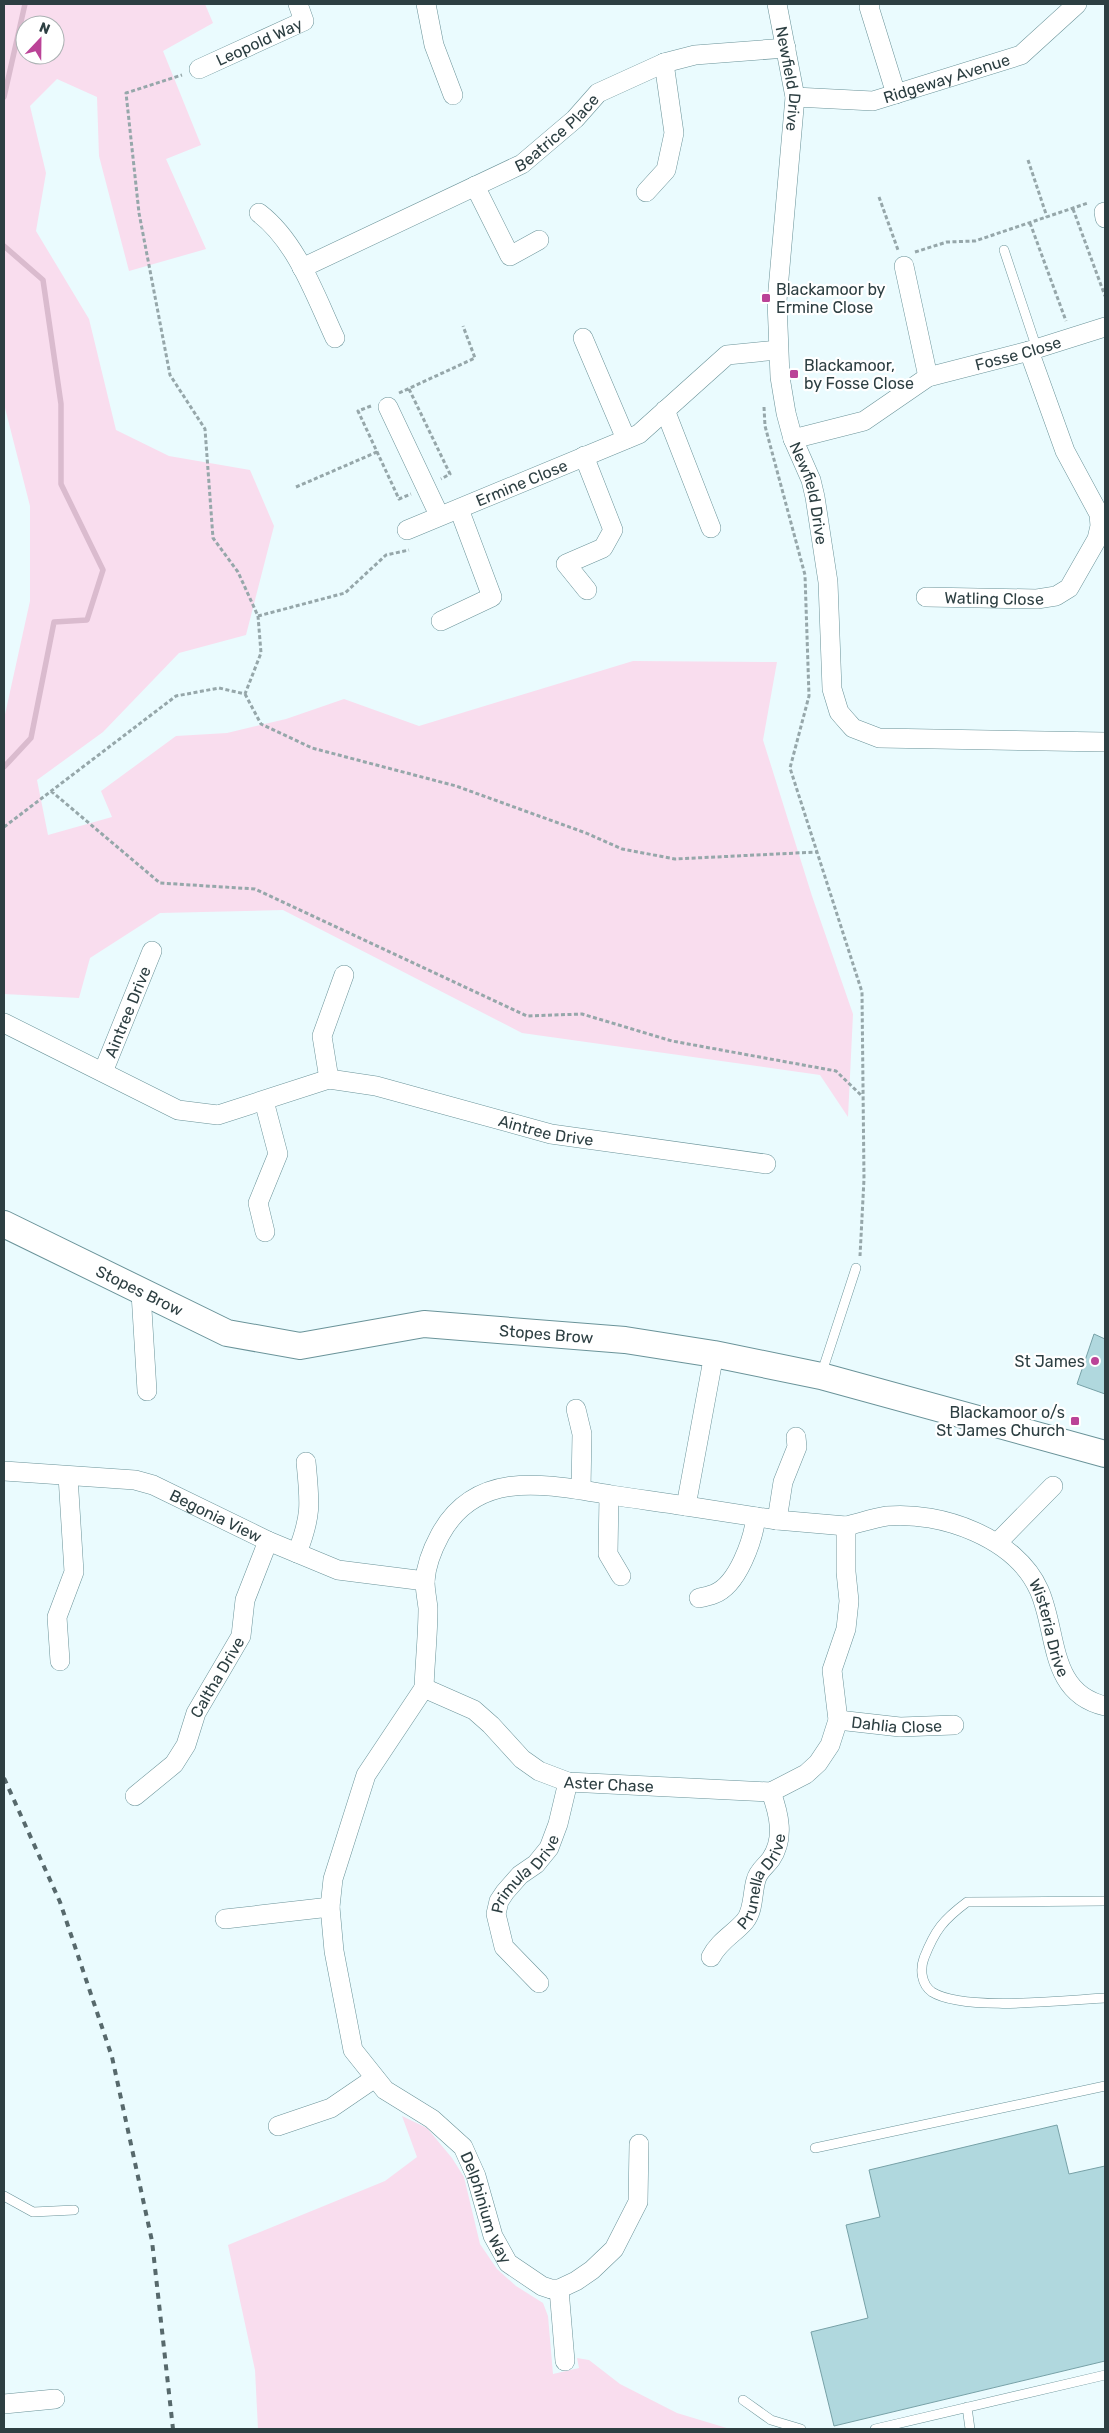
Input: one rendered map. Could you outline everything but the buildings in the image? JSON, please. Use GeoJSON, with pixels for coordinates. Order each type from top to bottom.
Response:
{"type":"FeatureCollection","features":[{"type":"Feature","properties":{"kind":"main road","name":"Stopes Brow"},"geometry":{"type":"LineString","coordinates":[[4,1224],[141,1293],[227,1333],[300,1346],[424,1324],[625,1340],[714,1354],[821,1376],[1105,1454]]}},
{"type":"Feature","properties":{"kind":"street","name":"Leopold Way"},"geometry":{"type":"LineString","coordinates":[[199,69],[304,20],[298,4]]}},
{"type":"Feature","properties":{"kind":"street"},"geometry":{"type":"LineString","coordinates":[[426,4],[434,45],[453,95]]}},
{"type":"Feature","properties":{"kind":"street","name":"Newfield Drive"},"geometry":{"type":"LineString","coordinates":[[777,4],[795,97],[777,301],[778,350],[786,413],[793,438],[812,480],[824,549],[828,582],[832,689],[840,712],[853,728],[879,738],[1105,742]]}},
{"type":"Feature","properties":{"kind":"street"},"geometry":{"type":"LineString","coordinates":[[870,4],[869,6],[896,94]]}},
{"type":"Feature","properties":{"kind":"street","name":"Ridgeway Avenue"},"geometry":{"type":"LineString","coordinates":[[795,97],[873,101],[1021,55],[1077,4]]}},
{"type":"Feature","properties":{"kind":"street","name":"Beatrice Place"},"geometry":{"type":"LineString","coordinates":[[302,268],[522,164],[575,119],[598,93],[664,63],[695,55],[786,48]]}},
{"type":"Feature","properties":{"kind":"street"},"geometry":{"type":"LineString","coordinates":[[646,192],[666,170],[674,132],[664,63]]}},
{"type":"Feature","properties":{"kind":"street"},"geometry":{"type":"LineString","coordinates":[[475,186],[510,256],[538,240]]}},
{"type":"Feature","properties":{"kind":"street"},"geometry":{"type":"LineString","coordinates":[[259,213],[274,224],[302,268],[335,338]]}},
{"type":"Feature","properties":{"kind":"street"},"geometry":{"type":"LineString","coordinates":[[905,258],[928,377]]}},
{"type":"Feature","properties":{"kind":"street","name":"Fosse Close"},"geometry":{"type":"LineString","coordinates":[[793,438],[864,421],[928,377],[1033,350],[1105,327]]}},
{"type":"Feature","properties":{"kind":"street"},"geometry":{"type":"LineString","coordinates":[[583,338],[626,439]]}},
{"type":"Feature","properties":{"kind":"street","name":"Ermine Close"},"geometry":{"type":"LineString","coordinates":[[407,530],[439,515],[458,509],[639,434],[727,355],[778,350]]}},
{"type":"Feature","properties":{"kind":"street","name":"Watling Close"},"geometry":{"type":"LineString","coordinates":[[926,597],[1037,599],[1056,596],[1069,588],[1097,539],[1102,527],[1099,514],[1065,451],[1033,350]]}},
{"type":"Feature","properties":{"kind":"street"},"geometry":{"type":"LineString","coordinates":[[388,407],[439,515]]}},
{"type":"Feature","properties":{"kind":"street"},"geometry":{"type":"LineString","coordinates":[[665,410],[711,528]]}},
{"type":"Feature","properties":{"kind":"street","name":"Ermine Close"},"geometry":{"type":"LineString","coordinates":[[584,456],[613,530],[604,548],[566,564],[587,590]]}},
{"type":"Feature","properties":{"kind":"street","name":"Ermine Close"},"geometry":{"type":"LineString","coordinates":[[441,621],[492,597],[458,509]]}},
{"type":"Feature","properties":{"kind":"street","name":"Aintree Drive"},"geometry":{"type":"LineString","coordinates":[[103,1072],[152,951]]}},
{"type":"Feature","properties":{"kind":"street"},"geometry":{"type":"LineString","coordinates":[[329,1080],[322,1036],[344,975]]}},
{"type":"Feature","properties":{"kind":"street","name":"Aintree Drive"},"geometry":{"type":"LineString","coordinates":[[4,1023],[178,1110],[218,1116],[329,1080],[376,1086],[551,1134],[766,1164]]}},
{"type":"Feature","properties":{"kind":"street"},"geometry":{"type":"LineString","coordinates":[[264,1101],[278,1154],[258,1204],[265,1232]]}},
{"type":"Feature","properties":{"kind":"street"},"geometry":{"type":"LineString","coordinates":[[141,1293],[147,1391]]}},
{"type":"Feature","properties":{"kind":"street"},"geometry":{"type":"LineString","coordinates":[[686,1506],[714,1354]]}},
{"type":"Feature","properties":{"kind":"street"},"geometry":{"type":"LineString","coordinates":[[576,1409],[582,1434],[581,1489]]}},
{"type":"Feature","properties":{"kind":"street"},"geometry":{"type":"LineString","coordinates":[[777,1520],[783,1482],[797,1447],[796,1437]]}},
{"type":"Feature","properties":{"kind":"street"},"geometry":{"type":"LineString","coordinates":[[297,1553],[307,1527],[310,1510],[306,1462]]}},
{"type":"Feature","properties":{"kind":"street","name":"Begonia View"},"geometry":{"type":"LineString","coordinates":[[4,1471],[68,1476],[105,1476],[135,1480],[153,1485],[268,1541],[338,1570],[425,1581]]}},
{"type":"Feature","properties":{"kind":"street"},"geometry":{"type":"LineString","coordinates":[[60,1661],[57,1617],[74,1572],[68,1476]]}},
{"type":"Feature","properties":{"kind":"street"},"geometry":{"type":"LineString","coordinates":[[424,1688],[428,1607],[425,1581],[434,1547],[451,1518],[473,1499],[487,1492],[516,1484],[532,1483],[777,1520],[846,1526]]}},
{"type":"Feature","properties":{"kind":"street"},"geometry":{"type":"LineString","coordinates":[[998,1542],[1054,1486]]}},
{"type":"Feature","properties":{"kind":"street"},"geometry":{"type":"LineString","coordinates":[[609,1495],[608,1554],[621,1576]]}},
{"type":"Feature","properties":{"kind":"street","name":"Wisteria Drive"},"geometry":{"type":"LineString","coordinates":[[846,1526],[886,1516],[918,1516],[973,1530],[998,1542],[1022,1564],[1039,1590],[1054,1652],[1068,1681],[1083,1696],[1105,1706]]}},
{"type":"Feature","properties":{"kind":"street"},"geometry":{"type":"LineString","coordinates":[[699,1598],[715,1594],[727,1585],[749,1549],[754,1536],[756,1517]]}},
{"type":"Feature","properties":{"kind":"street","name":"Aster Chase"},"geometry":{"type":"LineString","coordinates":[[424,1688],[474,1710],[491,1725],[522,1760],[539,1771],[568,1782],[771,1792],[792,1783],[818,1763],[830,1744],[838,1720],[832,1670],[846,1630],[850,1601],[846,1572],[846,1526]]}},
{"type":"Feature","properties":{"kind":"street","name":"Caltha Drive"},"geometry":{"type":"LineString","coordinates":[[135,1796],[174,1764],[186,1745],[196,1712],[241,1636],[245,1600],[268,1541]]}},
{"type":"Feature","properties":{"kind":"street","name":"Delphinium Way"},"geometry":{"type":"LineString","coordinates":[[424,1688],[366,1775],[335,1871],[330,1907],[334,1951],[353,2050],[385,2090],[432,2119],[463,2147],[476,2176],[493,2236],[508,2262],[542,2286],[559,2289]]}},
{"type":"Feature","properties":{"kind":"street","name":"Dahlia Close"},"geometry":{"type":"LineString","coordinates":[[838,1720],[900,1726],[954,1725]]}},
{"type":"Feature","properties":{"kind":"street","name":"Primula Drive"},"geometry":{"type":"LineString","coordinates":[[539,1983],[504,1947],[496,1914],[499,1901],[505,1892],[520,1875],[536,1864],[549,1848],[558,1824],[568,1782]]}},
{"type":"Feature","properties":{"kind":"street","name":"Prunella Drive"},"geometry":{"type":"LineString","coordinates":[[711,1957],[720,1942],[746,1920],[752,1903],[756,1880],[774,1854],[780,1835],[779,1813],[771,1792]]}},
{"type":"Feature","properties":{"kind":"street"},"geometry":{"type":"LineString","coordinates":[[225,1919],[330,1907]]}},
{"type":"Feature","properties":{"kind":"street"},"geometry":{"type":"LineString","coordinates":[[278,2126],[331,2108],[375,2078]]}},
{"type":"Feature","properties":{"kind":"street"},"geometry":{"type":"LineString","coordinates":[[566,2361],[559,2289],[592,2270],[614,2249],[638,2202],[639,2144]]}},
{"type":"Feature","properties":{"kind":"street"},"geometry":{"type":"LineString","coordinates":[[4,2404],[55,2399]]}},
{"type":"Feature","properties":{"kind":"lane"},"geometry":{"type":"LineString","coordinates":[[1004,250],[1033,350]]}},
{"type":"Feature","properties":{"kind":"lane"},"geometry":{"type":"LineString","coordinates":[[821,1376],[856,1268]]}},
{"type":"Feature","properties":{"kind":"lane"},"geometry":{"type":"LineString","coordinates":[[1105,1901],[967,1902],[952,1914],[934,1934],[921,1965],[923,1982],[932,1992],[949,1998],[989,2004],[1105,1998]]}},
{"type":"Feature","properties":{"kind":"lane"},"geometry":{"type":"LineString","coordinates":[[815,2148],[1105,2086]]}},
{"type":"Feature","properties":{"kind":"lane"},"geometry":{"type":"LineString","coordinates":[[4,2196],[32,2212],[74,2210]]}},
{"type":"Feature","properties":{"kind":"lane"},"geometry":{"type":"LineString","coordinates":[[875,2429],[1105,2375]]}},
{"type":"Feature","properties":{"kind":"lane"},"geometry":{"type":"LineString","coordinates":[[743,2400],[771,2420],[801,2429]]}},
{"type":"Feature","properties":{"kind":"lane"},"geometry":{"type":"LineString","coordinates":[[967,2408],[970,2429]]}},
{"type":"Feature","properties":{"kind":"path"},"geometry":{"type":"LineString","coordinates":[[199,69],[126,93],[139,214],[170,375],[206,429],[213,538],[238,572],[258,616],[262,653],[245,694]]}},
{"type":"Feature","properties":{"kind":"path"},"geometry":{"type":"LineString","coordinates":[[1028,160],[1047,217]]}},
{"type":"Feature","properties":{"kind":"path"},"geometry":{"type":"LineString","coordinates":[[879,197],[905,258],[948,242],[974,241],[1073,209],[1102,210]]}},
{"type":"Feature","properties":{"kind":"path"},"geometry":{"type":"LineString","coordinates":[[1073,209],[1105,296]]}},
{"type":"Feature","properties":{"kind":"path"},"geometry":{"type":"LineString","coordinates":[[1030,223],[1072,337]]}},
{"type":"Feature","properties":{"kind":"path"},"geometry":{"type":"LineString","coordinates":[[409,389],[450,474],[426,488]]}},
{"type":"Feature","properties":{"kind":"path"},"geometry":{"type":"LineString","coordinates":[[764,398],[765,426],[805,575],[809,696],[790,768],[862,992],[864,1179],[860,1258],[856,1268]]}},
{"type":"Feature","properties":{"kind":"path"},"geometry":{"type":"LineString","coordinates":[[296,487],[377,452]]}},
{"type":"Feature","properties":{"kind":"path"},"geometry":{"type":"LineString","coordinates":[[258,616],[345,593],[386,555],[415,548],[407,530]]}},
{"type":"Feature","properties":{"kind":"path"},"geometry":{"type":"LineString","coordinates":[[4,827],[176,696],[219,688],[245,694],[261,724],[312,748],[456,786],[586,833],[622,849],[674,859],[817,852]]}},
{"type":"Feature","properties":{"kind":"path"},"geometry":{"type":"LineString","coordinates":[[51,791],[160,883],[255,889],[527,1016],[582,1014],[672,1041],[836,1071],[863,1097]]}},
{"type":"Feature","properties":{"kind":"shaded area"},"geometry":{"type":"Polygon","coordinates":[[[4,4],[205,4],[213,23],[163,51],[201,145],[166,159],[206,249],[129,271],[99,156],[97,97],[57,79],[30,106],[46,173],[36,231],[89,319],[116,430],[169,456],[250,470],[274,526],[246,635],[179,653],[103,732],[37,780],[48,835],[112,817],[101,791],[176,736],[227,733],[286,719],[344,699],[419,726],[633,661],[777,662],[763,740],[812,896],[853,1014],[848,1117],[820,1075],[522,1033],[283,910],[160,913],[90,958],[79,998],[4,994],[4,719],[30,601],[30,506],[4,404],[4,4]]]}},
{"type":"Feature","properties":{"kind":"shaded area"},"geometry":{"type":"Polygon","coordinates":[[[402,2116],[427,2128],[452,2158],[464,2177],[480,2244],[497,2269],[516,2286],[543,2303],[548,2316],[553,2374],[579,2368],[577,2358],[589,2360],[620,2384],[677,2413],[730,2429],[258,2429],[255,2370],[228,2245],[385,2181],[417,2157],[402,2116]]]}},
{"type":"Feature","properties":{"kind":"waterway"},"geometry":{"type":"LineString","coordinates":[[4,97],[25,4]]}},
{"type":"Feature","properties":{"kind":"waterway"},"geometry":{"type":"LineString","coordinates":[[4,246],[43,280],[61,404],[61,484],[103,570],[87,620],[54,622],[31,738],[4,767]]}},
{"type":"Feature","properties":{"kind":"railway"},"geometry":{"type":"LineString","coordinates":[[4,1778],[60,1902],[112,2057],[152,2241],[173,2429]]}},
{"type":"Feature","properties":{"kind":"place","name":"Blackamoor by Ermine Close"},"geometry":{"type":"Point","coordinates":[766,298]}},
{"type":"Feature","properties":{"kind":"place","name":"Blackamoor, by Fosse Close"},"geometry":{"type":"Point","coordinates":[794,374]}},
{"type":"Feature","properties":{"kind":"place","name":"St James"},"geometry":{"type":"Point","coordinates":[1095,1361]}},
{"type":"Feature","properties":{"kind":"place","name":"Blackamoor o/s St James Church"},"geometry":{"type":"Point","coordinates":[1075,1421]}}]}
